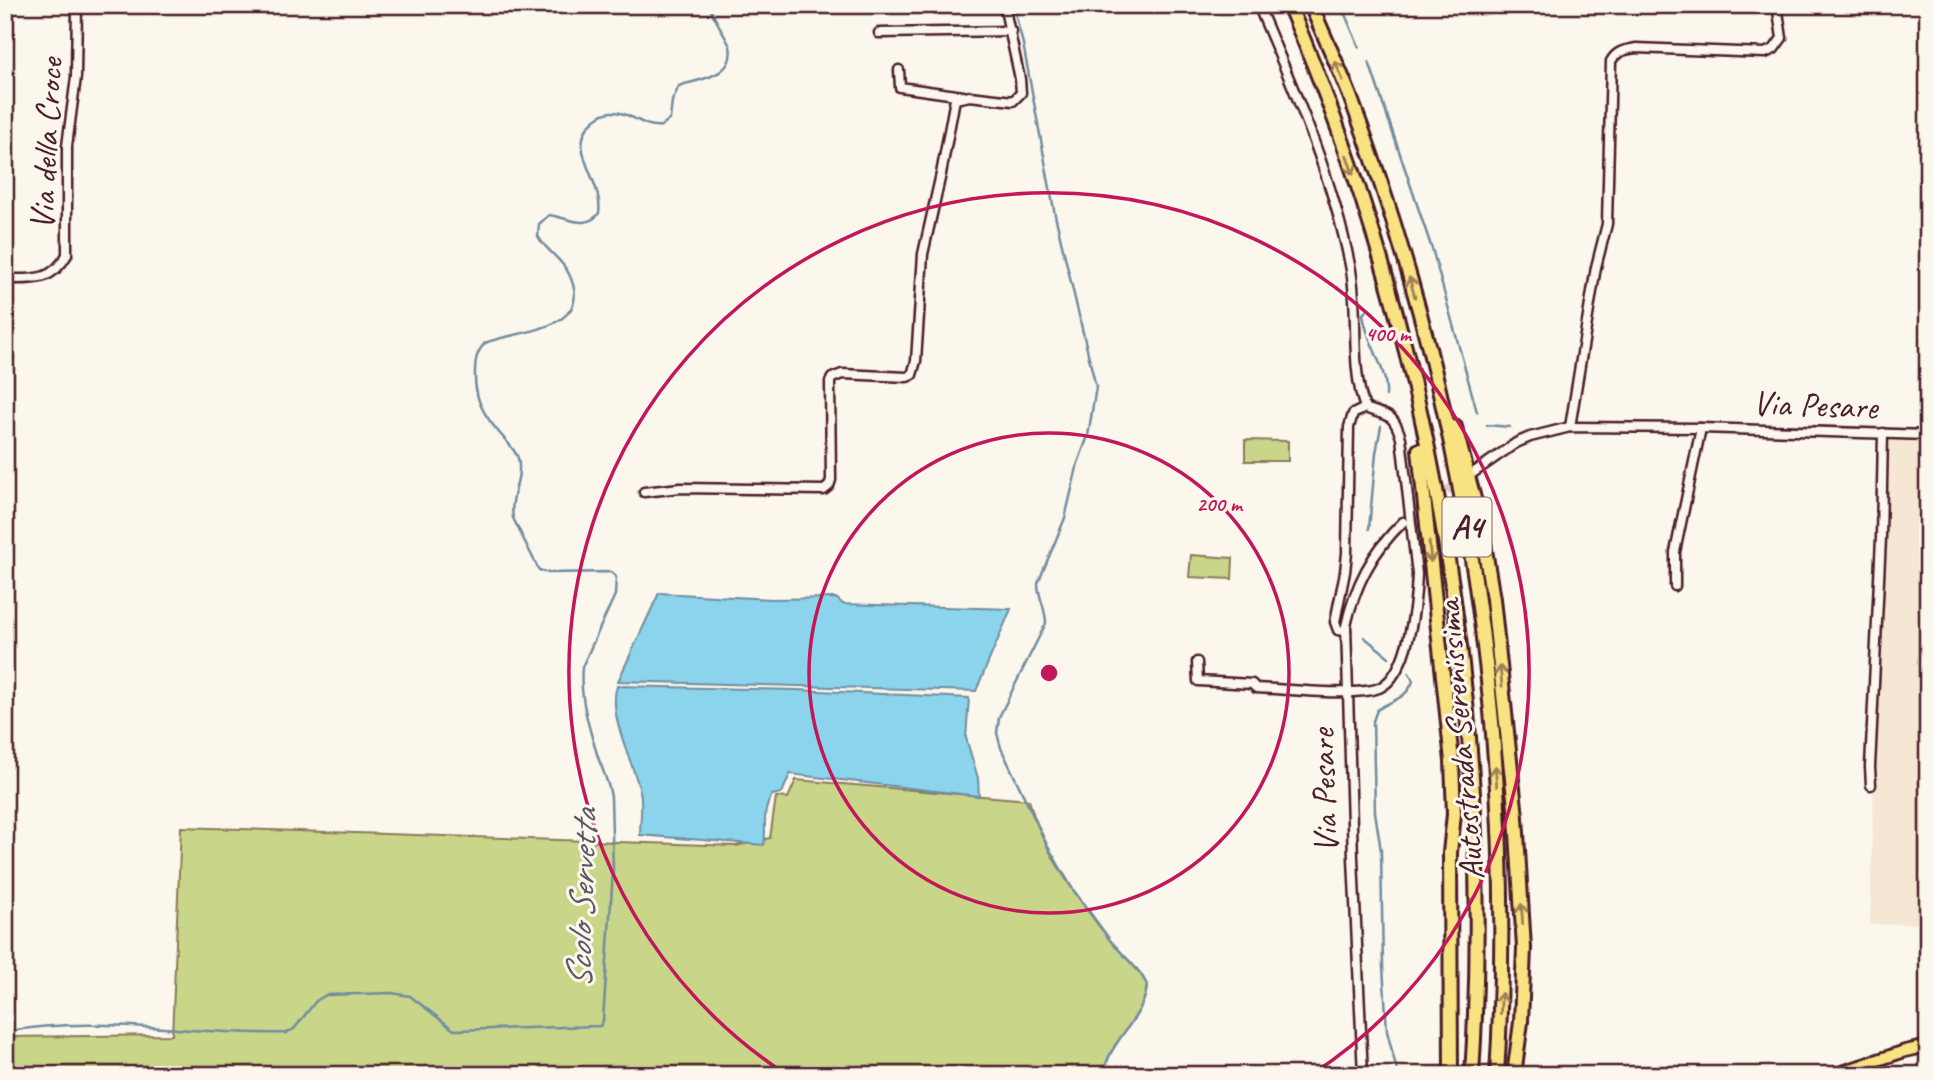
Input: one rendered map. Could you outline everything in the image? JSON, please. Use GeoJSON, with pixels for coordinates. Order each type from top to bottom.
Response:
{"type":"FeatureCollection","features":[{"type":"Feature","properties":{"kind":"highway","name":"Autostrada Serenissima"},"geometry":{"type":"LineString","coordinates":[[1289,5],[1364,206],[1407,357],[1441,524],[1457,624],[1474,818],[1477,984],[1472,1072]]}},
{"type":"Feature","properties":{"kind":"highway","name":"Autostrada Serenissima"},"geometry":{"type":"LineString","coordinates":[[1311,5],[1349,95],[1397,234],[1446,420],[1466,522],[1481,623],[1493,735],[1502,986],[1497,1073]]}},
{"type":"Feature","properties":{"kind":"highway"},"geometry":{"type":"LineString","coordinates":[[1421,318],[1435,349],[1481,525],[1493,599],[1516,817],[1524,948],[1521,1022],[1514,1075]]}},
{"type":"Feature","properties":{"kind":"highway"},"geometry":{"type":"LineString","coordinates":[[1407,357],[1405,380],[1419,446],[1452,761],[1454,814],[1450,853],[1451,1075]]}},
{"type":"Feature","properties":{"kind":"main road"},"geometry":{"type":"LineString","coordinates":[[1833,1075],[1928,1046]]}},
{"type":"Feature","properties":{"kind":"street","name":"Via della Croce"},"geometry":{"type":"LineString","coordinates":[[5,279],[34,279],[48,275],[59,268],[67,255],[67,146],[76,78],[77,5]]}},
{"type":"Feature","properties":{"kind":"street"},"geometry":{"type":"LineString","coordinates":[[899,70],[900,87],[1013,101],[1018,98],[1021,93],[1020,79],[1004,5]]}},
{"type":"Feature","properties":{"kind":"street"},"geometry":{"type":"LineString","coordinates":[[1258,5],[1298,98],[1340,226],[1353,287],[1357,368],[1364,408]]}},
{"type":"Feature","properties":{"kind":"street"},"geometry":{"type":"LineString","coordinates":[[1570,427],[1596,267],[1607,224],[1611,61],[1615,54],[1622,50],[1636,48],[1765,53],[1774,49],[1782,38],[1777,5]]}},
{"type":"Feature","properties":{"kind":"street"},"geometry":{"type":"LineString","coordinates":[[879,33],[1010,31]]}},
{"type":"Feature","properties":{"kind":"street"},"geometry":{"type":"LineString","coordinates":[[644,492],[680,488],[816,492],[829,486],[832,468],[832,378],[842,374],[908,377],[915,370],[923,254],[952,108],[955,99],[963,96]]}},
{"type":"Feature","properties":{"kind":"street"},"geometry":{"type":"LineString","coordinates":[[1197,662],[1198,681],[1252,684],[1256,688],[1347,692],[1381,687],[1392,678],[1401,660],[1414,613],[1417,574],[1401,438],[1397,424],[1387,414],[1364,408],[1353,414],[1349,427],[1346,563],[1335,622],[1338,630],[1346,631]]}},
{"type":"Feature","properties":{"kind":"street","name":"Via Pesare"},"geometry":{"type":"LineString","coordinates":[[1473,473],[1516,443],[1570,427],[1928,435]]}},
{"type":"Feature","properties":{"kind":"street","name":"Via Pesare"},"geometry":{"type":"LineString","coordinates":[[1675,586],[1675,552],[1700,428]]}},
{"type":"Feature","properties":{"kind":"street"},"geometry":{"type":"LineString","coordinates":[[1871,785],[1883,433]]}},
{"type":"Feature","properties":{"kind":"street","name":"Via Pesare"},"geometry":{"type":"LineString","coordinates":[[1363,1075],[1346,631],[1352,597],[1361,578],[1390,535],[1403,522]]}},
{"type":"Feature","properties":{"kind":"shaded area"},"geometry":{"type":"Polygon","coordinates":[[[1883,433],[1928,434],[1928,923],[1870,925],[1883,433]]]}},
{"type":"Feature","properties":{"kind":"green space"},"geometry":{"type":"Polygon","coordinates":[[[1245,440],[1288,441],[1288,461],[1245,461],[1245,440]]]}},
{"type":"Feature","properties":{"kind":"green space"},"geometry":{"type":"Polygon","coordinates":[[[1191,555],[1233,558],[1232,579],[1189,577],[1191,555]]]}},
{"type":"Feature","properties":{"kind":"green space"},"geometry":{"type":"Polygon","coordinates":[[[796,780],[1029,800],[1043,837],[1062,873],[1097,923],[1147,985],[1140,1009],[1112,1051],[1104,1075],[5,1075],[5,1037],[172,1035],[181,827],[736,846],[770,838],[776,797],[788,798],[796,780]]]}},
{"type":"Feature","properties":{"kind":"water"},"geometry":{"type":"Polygon","coordinates":[[[659,593],[771,599],[836,598],[843,604],[1011,609],[976,691],[618,681],[659,593]]]}},
{"type":"Feature","properties":{"kind":"water"},"geometry":{"type":"Polygon","coordinates":[[[617,686],[797,690],[969,698],[966,738],[978,778],[979,796],[790,774],[782,793],[772,795],[769,801],[765,813],[764,845],[640,835],[641,796],[618,724],[615,710],[617,686]]]}},
{"type":"Feature","properties":{"kind":"waterway","name":"Scolo Servetta"},"geometry":{"type":"LineString","coordinates":[[5,1032],[40,1027],[110,1025],[286,1033],[294,1029],[316,1001],[326,995],[392,993],[410,996],[454,1030],[600,1026],[603,1021],[613,871],[611,797],[589,726],[584,702],[582,667],[615,595],[616,577],[611,572],[549,573],[539,570],[513,518],[519,473],[518,458],[482,408],[476,392],[475,365],[485,343],[549,325],[563,318],[572,307],[575,293],[569,274],[538,236],[539,224],[549,215],[582,222],[599,213],[596,188],[583,153],[582,142],[594,120],[603,114],[614,112],[626,114],[648,125],[661,126],[670,119],[672,101],[679,86],[714,75],[727,64],[730,46],[708,5]]}},
{"type":"Feature","properties":{"kind":"waterway"},"geometry":{"type":"LineString","coordinates":[[1013,5],[1023,44],[1055,215],[1096,387],[1088,436],[1078,463],[1065,518],[1038,583],[1046,623],[999,717],[997,733],[1001,748],[1048,847],[1072,888],[1147,985],[1140,1009],[1112,1051],[1104,1075]]}},
{"type":"Feature","properties":{"kind":"waterway"},"geometry":{"type":"LineString","coordinates":[[1341,5],[1359,47]]}},
{"type":"Feature","properties":{"kind":"waterway"},"geometry":{"type":"LineString","coordinates":[[1369,62],[1433,252],[1477,412]]}},
{"type":"Feature","properties":{"kind":"waterway"},"geometry":{"type":"LineString","coordinates":[[1367,310],[1363,314],[1365,325],[1384,375],[1386,396]]}},
{"type":"Feature","properties":{"kind":"waterway"},"geometry":{"type":"LineString","coordinates":[[1487,425],[1510,427]]}},
{"type":"Feature","properties":{"kind":"waterway"},"geometry":{"type":"LineString","coordinates":[[1369,529],[1381,426]]}},
{"type":"Feature","properties":{"kind":"waterway"},"geometry":{"type":"LineString","coordinates":[[1364,637],[1389,657]]}},
{"type":"Feature","properties":{"kind":"waterway"},"geometry":{"type":"LineString","coordinates":[[1398,1075],[1387,1031],[1381,851],[1375,812],[1373,721],[1377,710],[1398,699],[1410,687],[1413,681],[1409,673]]}},
{"type":"Feature","properties":{"kind":"tunnel"},"geometry":{"type":"LineString","coordinates":[[1407,519],[1459,482]]}}]}
